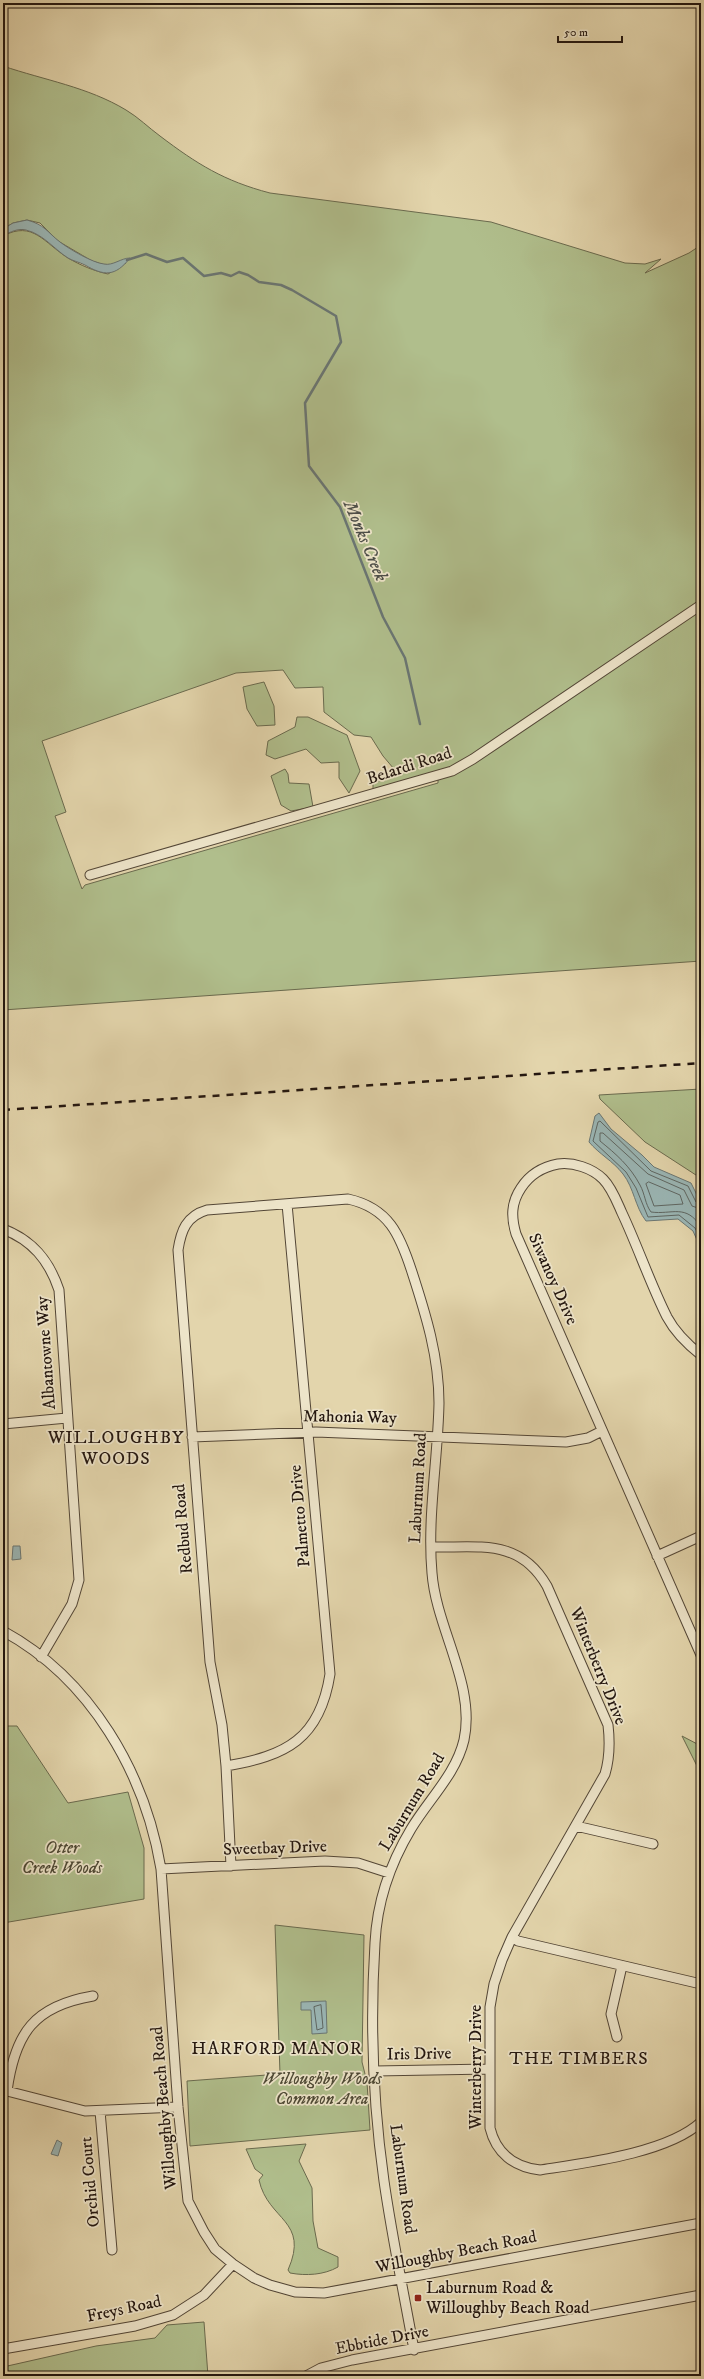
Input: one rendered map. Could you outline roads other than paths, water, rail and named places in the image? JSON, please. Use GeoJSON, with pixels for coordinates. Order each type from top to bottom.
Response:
{"type":"FeatureCollection","features":[{"type":"Feature","properties":{"kind":"street","name":"Belardi Road"},"geometry":{"type":"LineString","coordinates":[[90,875],[452,771],[473,760],[701,605]]}},
{"type":"Feature","properties":{"kind":"street","name":"Siwanoy Drive"},"geometry":{"type":"LineString","coordinates":[[701,1355],[677,1332],[667,1317],[622,1213],[604,1179],[593,1171],[569,1164],[548,1166],[535,1172],[517,1194],[513,1207],[512,1220],[516,1234],[701,1655]]}},
{"type":"Feature","properties":{"kind":"street","name":"Laburnum Road"},"geometry":{"type":"LineString","coordinates":[[287,1204],[348,1199],[363,1202],[376,1209],[390,1223],[408,1260],[434,1344],[439,1404],[436,1436],[431,1547],[432,1576],[440,1615],[462,1686],[465,1703],[464,1738],[451,1771],[412,1828],[389,1873],[377,1917],[374,1946],[375,2071],[384,2181],[414,2350]]}},
{"type":"Feature","properties":{"kind":"street","name":"Palmetto Drive"},"geometry":{"type":"LineString","coordinates":[[226,1766],[259,1761],[291,1746],[314,1723],[328,1689],[330,1674],[287,1204]]}},
{"type":"Feature","properties":{"kind":"street","name":"Redbud Road"},"geometry":{"type":"LineString","coordinates":[[231,1866],[226,1766],[222,1725],[210,1662],[178,1250],[183,1230],[190,1218],[207,1210],[287,1204]]}},
{"type":"Feature","properties":{"kind":"street","name":"Albantowne Way"},"geometry":{"type":"LineString","coordinates":[[3,1230],[21,1237],[42,1255],[51,1268],[57,1284],[79,1580],[72,1604],[41,1658]]}},
{"type":"Feature","properties":{"kind":"street"},"geometry":{"type":"LineString","coordinates":[[3,1424],[67,1418]]}},
{"type":"Feature","properties":{"kind":"street","name":"Mahonia Way"},"geometry":{"type":"LineString","coordinates":[[192,1438],[308,1432],[566,1442],[588,1438],[602,1431]]}},
{"type":"Feature","properties":{"kind":"street"},"geometry":{"type":"LineString","coordinates":[[657,1556],[701,1536]]}},
{"type":"Feature","properties":{"kind":"street","name":"Winterberry Drive"},"geometry":{"type":"LineString","coordinates":[[431,1547],[505,1550],[530,1563],[547,1586],[608,1725],[610,1739],[609,1760],[604,1774],[512,1937],[502,1960],[493,1992],[489,2029],[490,2128],[493,2141],[501,2153],[508,2159],[529,2169],[554,2168],[658,2147],[679,2138],[701,2122]]}},
{"type":"Feature","properties":{"kind":"street","name":"Willoughby Beach Road"},"geometry":{"type":"LineString","coordinates":[[3,1631],[41,1658],[72,1684],[93,1709],[123,1754],[138,1784],[157,1844],[161,1869],[178,2107],[188,2201],[204,2232],[215,2249],[232,2264],[254,2278],[270,2285],[295,2292],[324,2293],[701,2223]]}},
{"type":"Feature","properties":{"kind":"street"},"geometry":{"type":"LineString","coordinates":[[576,1826],[653,1844]]}},
{"type":"Feature","properties":{"kind":"street","name":"Sweetbay Drive"},"geometry":{"type":"LineString","coordinates":[[161,1869],[343,1861],[389,1873]]}},
{"type":"Feature","properties":{"kind":"street"},"geometry":{"type":"LineString","coordinates":[[512,1937],[518,1941],[701,1984]]}},
{"type":"Feature","properties":{"kind":"street"},"geometry":{"type":"LineString","coordinates":[[617,2037],[611,2014],[622,1966]]}},
{"type":"Feature","properties":{"kind":"street"},"geometry":{"type":"LineString","coordinates":[[93,1996],[68,2000],[29,2026],[14,2053],[5,2090],[85,2111],[100,2112],[178,2107]]}},
{"type":"Feature","properties":{"kind":"street","name":"Iris Drive"},"geometry":{"type":"LineString","coordinates":[[375,2071],[489,2069]]}},
{"type":"Feature","properties":{"kind":"street","name":"Orchid Court"},"geometry":{"type":"LineString","coordinates":[[100,2112],[112,2250]]}},
{"type":"Feature","properties":{"kind":"street","name":"Freys Road"},"geometry":{"type":"LineString","coordinates":[[3,2349],[135,2326],[173,2315],[204,2295],[232,2264]]}},
{"type":"Feature","properties":{"kind":"street","name":"Ebbtide Drive"},"geometry":{"type":"LineString","coordinates":[[306,2376],[321,2368],[346,2362],[701,2295]]}},
{"type":"Feature","properties":{"kind":"water"},"geometry":{"type":"Polygon","coordinates":[[[27,220],[42,226],[64,245],[99,263],[114,263],[130,258],[119,269],[109,273],[104,273],[68,258],[43,238],[32,232],[17,230],[3,236],[3,229],[13,223],[27,220]]]}},
{"type":"Feature","properties":{"kind":"water"},"geometry":{"type":"Polygon","coordinates":[[[599,1113],[611,1129],[654,1167],[691,1183],[701,1203],[701,1249],[693,1231],[678,1219],[646,1221],[642,1216],[627,1179],[615,1165],[589,1142],[595,1116],[599,1113]]]}},
{"type":"Feature","properties":{"kind":"water"},"geometry":{"type":"Polygon","coordinates":[[[13,1546],[20,1546],[21,1559],[12,1560],[13,1546]]]}},
{"type":"Feature","properties":{"kind":"water"},"geometry":{"type":"Polygon","coordinates":[[[326,2001],[327,2033],[312,2034],[311,2010],[301,2010],[301,2002],[326,2001]]]}},
{"type":"Feature","properties":{"kind":"water"},"geometry":{"type":"Polygon","coordinates":[[[57,2140],[62,2143],[58,2156],[51,2154],[57,2140]]]}},
{"type":"Feature","properties":{"kind":"waterway","name":"Monks Creek"},"geometry":{"type":"LineString","coordinates":[[127,260],[146,254],[167,262],[183,258],[204,276],[221,273],[231,276],[239,272],[248,275],[259,282],[281,285],[336,316],[341,342],[305,403],[309,466],[340,507],[383,617],[405,658],[420,724]]}},
{"type":"Feature","properties":{"kind":"railway"},"geometry":{"type":"LineString","coordinates":[[3,1110],[701,1063]]}},
{"type":"Feature","properties":{"kind":"place","name":"Laburnum Road & Willoughby Beach Road"},"geometry":{"type":"Point","coordinates":[418,2298]}},
{"type":"Feature","properties":{"kind":"district","name":"WILLOUGHBY WOODS"},"geometry":{"type":"Point","coordinates":[116,1448]}},
{"type":"Feature","properties":{"kind":"district","name":"HARFORD MANOR"},"geometry":{"type":"Point","coordinates":[277,2049]}},
{"type":"Feature","properties":{"kind":"district","name":"THE TIMBERS"},"geometry":{"type":"Point","coordinates":[579,2059]}},
{"type":"Feature","properties":{"kind":"park label","name":"Otter Creek Woods"},"geometry":{"type":"Point","coordinates":[62,1858]}},
{"type":"Feature","properties":{"kind":"park label","name":"Willoughby Woods Common Area"},"geometry":{"type":"Point","coordinates":[322,2089]}}]}
